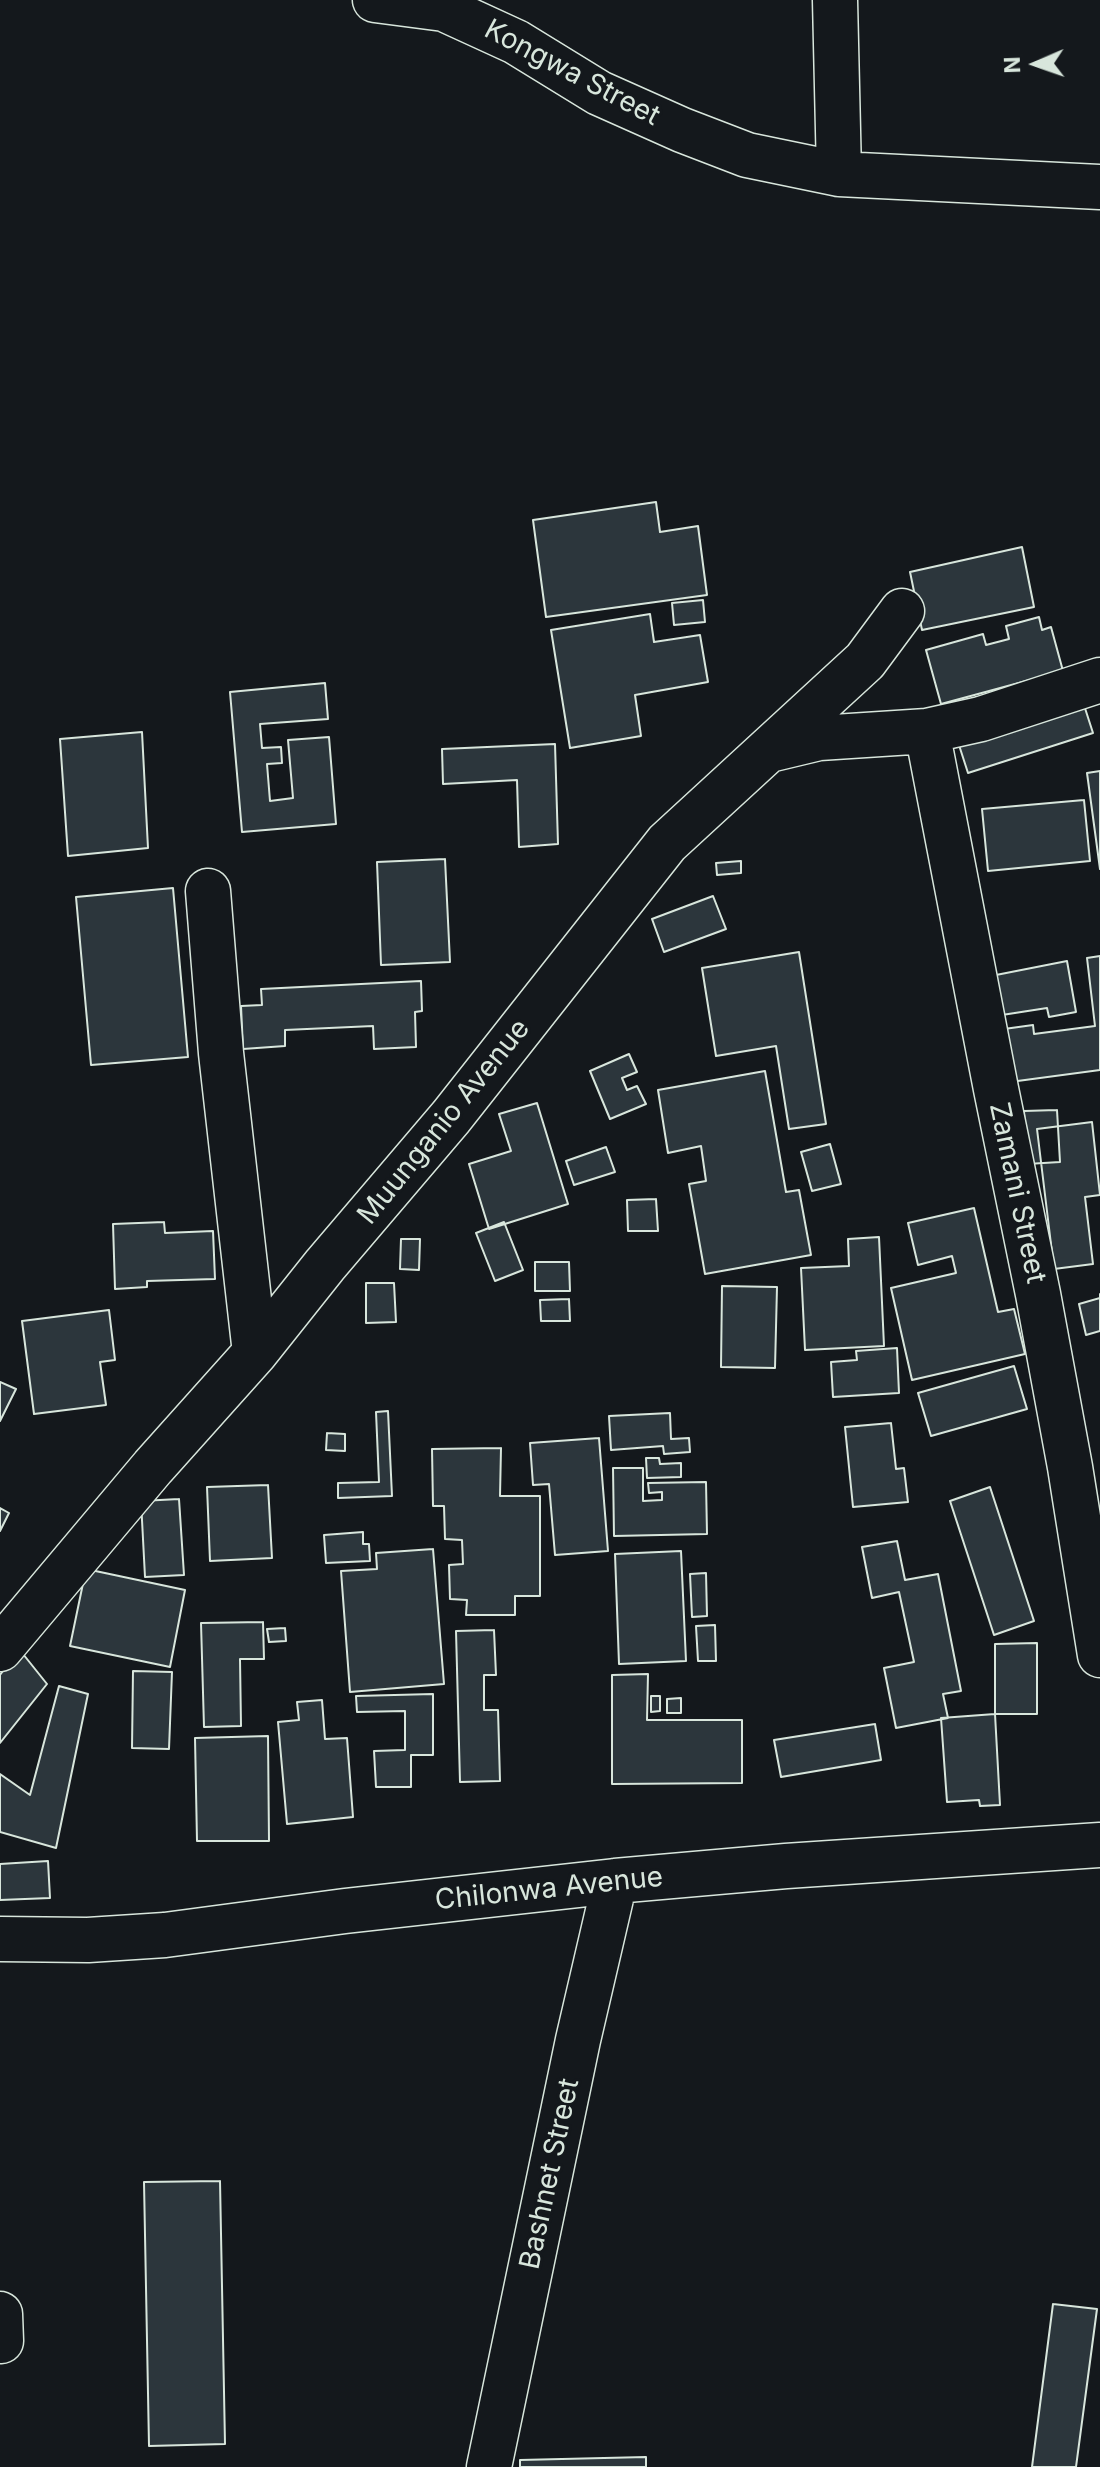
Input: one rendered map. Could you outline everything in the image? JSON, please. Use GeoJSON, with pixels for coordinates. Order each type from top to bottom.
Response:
{"type":"FeatureCollection","features":[{"type":"Feature","properties":{"kind":"street","name":"Kongwa Street"},"geometry":{"type":"LineString","coordinates":[[375,0],[490,14],[599,93],[747,155],[839,174],[1100,187]]}},
{"type":"Feature","properties":{"kind":"street"},"geometry":{"type":"LineString","coordinates":[[835,0],[839,174]]}},
{"type":"Feature","properties":{"kind":"street","name":"Muunganio Avenue"},"geometry":{"type":"LineString","coordinates":[[0,1649],[153,1467],[255,1353],[451,1117],[667,843],[865,661],[902,611]]}},
{"type":"Feature","properties":{"kind":"street"},"geometry":{"type":"LineString","coordinates":[[769,750],[819,738],[927,731],[981,719],[1100,680]]}},
{"type":"Feature","properties":{"kind":"street","name":"Zamani Street"},"geometry":{"type":"LineString","coordinates":[[927,731],[1038,1294],[1100,1655]]}},
{"type":"Feature","properties":{"kind":"street"},"geometry":{"type":"LineString","coordinates":[[208,891],[221,1053],[255,1353]]}},
{"type":"Feature","properties":{"kind":"street","name":"Chilonwa Avenue"},"geometry":{"type":"LineString","coordinates":[[0,1939],[88,1940],[165,1935],[615,1881],[1100,1845]]}},
{"type":"Feature","properties":{"kind":"street","name":"Bashnet Street"},"geometry":{"type":"LineString","coordinates":[[489,2467],[578,2040],[615,1881]]}},
{"type":"Feature","properties":{"kind":"street"},"geometry":{"type":"LineString","coordinates":[[0,2314],[1,2341]]}},
{"type":"Feature","properties":{"kind":"building"},"geometry":{"type":"Polygon","coordinates":[[[656,502],[660,532],[698,526],[707,595],[546,617],[533,520],[656,502]]]}},
{"type":"Feature","properties":{"kind":"building"},"geometry":{"type":"Polygon","coordinates":[[[1022,547],[1034,607],[922,630],[910,572],[1022,547]]]}},
{"type":"Feature","properties":{"kind":"building"},"geometry":{"type":"Polygon","coordinates":[[[703,600],[705,622],[674,625],[672,603],[703,600]]]}},
{"type":"Feature","properties":{"kind":"building"},"geometry":{"type":"Polygon","coordinates":[[[650,614],[654,642],[700,635],[708,682],[635,695],[641,736],[570,748],[551,630],[650,614]]]}},
{"type":"Feature","properties":{"kind":"building"},"geometry":{"type":"Polygon","coordinates":[[[1039,617],[1042,630],[1051,627],[1063,671],[941,704],[926,650],[983,634],[986,645],[1009,639],[1006,626],[1039,617]]]}},
{"type":"Feature","properties":{"kind":"building"},"geometry":{"type":"Polygon","coordinates":[[[325,683],[328,719],[260,724],[262,748],[281,747],[282,763],[267,764],[270,801],[293,798],[288,740],[329,737],[336,824],[242,832],[230,692],[325,683]]]}},
{"type":"Feature","properties":{"kind":"building"},"geometry":{"type":"Polygon","coordinates":[[[1083,702],[1093,733],[968,773],[958,742],[1083,702]]]}},
{"type":"Feature","properties":{"kind":"building"},"geometry":{"type":"Polygon","coordinates":[[[142,732],[148,848],[68,856],[60,739],[142,732]]]}},
{"type":"Feature","properties":{"kind":"building"},"geometry":{"type":"Polygon","coordinates":[[[555,744],[558,844],[519,847],[517,780],[443,784],[442,749],[555,744]]]}},
{"type":"Feature","properties":{"kind":"building"},"geometry":{"type":"Polygon","coordinates":[[[1100,771],[1100,869],[1087,773],[1100,771]]]}},
{"type":"Feature","properties":{"kind":"building"},"geometry":{"type":"Polygon","coordinates":[[[1084,800],[1090,861],[988,871],[982,809],[1084,800]]]}},
{"type":"Feature","properties":{"kind":"building"},"geometry":{"type":"Polygon","coordinates":[[[445,859],[450,962],[381,965],[377,862],[445,859]]]}},
{"type":"Feature","properties":{"kind":"building"},"geometry":{"type":"Polygon","coordinates":[[[741,861],[741,873],[717,875],[716,863],[741,861]]]}},
{"type":"Feature","properties":{"kind":"building"},"geometry":{"type":"Polygon","coordinates":[[[173,888],[188,1057],[91,1065],[76,897],[173,888]]]}},
{"type":"Feature","properties":{"kind":"building"},"geometry":{"type":"Polygon","coordinates":[[[713,896],[726,929],[664,952],[652,919],[713,896]]]}},
{"type":"Feature","properties":{"kind":"building"},"geometry":{"type":"Polygon","coordinates":[[[799,952],[826,1124],[789,1129],[776,1046],[716,1056],[702,968],[799,952]]]}},
{"type":"Feature","properties":{"kind":"building"},"geometry":{"type":"Polygon","coordinates":[[[1100,956],[1100,1070],[1010,1082],[1004,1029],[1033,1025],[1034,1034],[1095,1026],[1087,958],[1100,956]]]}},
{"type":"Feature","properties":{"kind":"building"},"geometry":{"type":"Polygon","coordinates":[[[1067,961],[1076,1012],[1049,1017],[1047,1008],[1002,1015],[996,975],[1067,961]]]}},
{"type":"Feature","properties":{"kind":"building"},"geometry":{"type":"Polygon","coordinates":[[[421,981],[422,1011],[415,1012],[416,1047],[374,1049],[373,1026],[285,1030],[285,1046],[243,1049],[241,1006],[262,1005],[261,989],[421,981]]]}},
{"type":"Feature","properties":{"kind":"building"},"geometry":{"type":"Polygon","coordinates":[[[629,1054],[637,1072],[622,1078],[627,1090],[637,1086],[646,1104],[610,1119],[590,1071],[629,1054]]]}},
{"type":"Feature","properties":{"kind":"building"},"geometry":{"type":"Polygon","coordinates":[[[765,1071],[786,1192],[799,1190],[811,1255],[705,1274],[689,1184],[706,1181],[701,1146],[668,1153],[658,1090],[765,1071]]]}},
{"type":"Feature","properties":{"kind":"building"},"geometry":{"type":"Polygon","coordinates":[[[537,1103],[568,1204],[489,1229],[469,1164],[511,1151],[499,1114],[537,1103]]]}},
{"type":"Feature","properties":{"kind":"building"},"geometry":{"type":"Polygon","coordinates":[[[1057,1110],[1060,1162],[1027,1164],[1024,1111],[1057,1110]]]}},
{"type":"Feature","properties":{"kind":"building"},"geometry":{"type":"Polygon","coordinates":[[[1092,1122],[1100,1195],[1085,1197],[1093,1264],[1054,1269],[1037,1129],[1092,1122]]]}},
{"type":"Feature","properties":{"kind":"building"},"geometry":{"type":"Polygon","coordinates":[[[830,1144],[841,1184],[812,1191],[801,1152],[830,1144]]]}},
{"type":"Feature","properties":{"kind":"building"},"geometry":{"type":"Polygon","coordinates":[[[606,1147],[615,1172],[574,1185],[566,1161],[606,1147]]]}},
{"type":"Feature","properties":{"kind":"building"},"geometry":{"type":"Polygon","coordinates":[[[656,1199],[658,1231],[628,1231],[627,1200],[656,1199]]]}},
{"type":"Feature","properties":{"kind":"building"},"geometry":{"type":"Polygon","coordinates":[[[974,1208],[998,1312],[1014,1309],[1025,1354],[912,1380],[891,1288],[956,1273],[952,1256],[918,1265],[908,1223],[974,1208]]]}},
{"type":"Feature","properties":{"kind":"building"},"geometry":{"type":"Polygon","coordinates":[[[164,1222],[165,1233],[213,1231],[215,1279],[147,1281],[147,1287],[115,1289],[113,1224],[164,1222]]]}},
{"type":"Feature","properties":{"kind":"building"},"geometry":{"type":"Polygon","coordinates":[[[504,1222],[523,1270],[495,1281],[476,1233],[504,1222]]]}},
{"type":"Feature","properties":{"kind":"building"},"geometry":{"type":"Polygon","coordinates":[[[879,1237],[884,1346],[805,1350],[801,1268],[849,1266],[848,1239],[879,1237]]]}},
{"type":"Feature","properties":{"kind":"building"},"geometry":{"type":"Polygon","coordinates":[[[401,1239],[420,1239],[419,1270],[400,1269],[401,1239]]]}},
{"type":"Feature","properties":{"kind":"building"},"geometry":{"type":"Polygon","coordinates":[[[535,1262],[569,1262],[570,1291],[535,1291],[535,1262]]]}},
{"type":"Feature","properties":{"kind":"building"},"geometry":{"type":"Polygon","coordinates":[[[366,1283],[394,1283],[396,1322],[366,1323],[366,1283]]]}},
{"type":"Feature","properties":{"kind":"building"},"geometry":{"type":"Polygon","coordinates":[[[722,1286],[777,1287],[775,1368],[721,1367],[722,1286]]]}},
{"type":"Feature","properties":{"kind":"building"},"geometry":{"type":"Polygon","coordinates":[[[1100,1298],[1100,1331],[1086,1335],[1079,1304],[1100,1298]]]}},
{"type":"Feature","properties":{"kind":"building"},"geometry":{"type":"Polygon","coordinates":[[[569,1299],[570,1321],[541,1321],[540,1300],[569,1299]]]}},
{"type":"Feature","properties":{"kind":"building"},"geometry":{"type":"Polygon","coordinates":[[[109,1310],[115,1360],[100,1362],[106,1405],[34,1414],[22,1321],[109,1310]]]}},
{"type":"Feature","properties":{"kind":"building"},"geometry":{"type":"Polygon","coordinates":[[[897,1348],[899,1393],[833,1397],[831,1362],[857,1360],[856,1351],[897,1348]]]}},
{"type":"Feature","properties":{"kind":"building"},"geometry":{"type":"Polygon","coordinates":[[[1014,1366],[1027,1409],[931,1436],[918,1393],[1014,1366]]]}},
{"type":"Feature","properties":{"kind":"building"},"geometry":{"type":"Polygon","coordinates":[[[0,1382],[16,1389],[0,1421],[0,1382]]]}},
{"type":"Feature","properties":{"kind":"building"},"geometry":{"type":"Polygon","coordinates":[[[388,1411],[392,1496],[338,1498],[338,1483],[379,1482],[376,1412],[388,1411]]]}},
{"type":"Feature","properties":{"kind":"building"},"geometry":{"type":"Polygon","coordinates":[[[670,1413],[671,1439],[689,1438],[690,1452],[664,1454],[663,1446],[611,1450],[609,1416],[670,1413]]]}},
{"type":"Feature","properties":{"kind":"building"},"geometry":{"type":"Polygon","coordinates":[[[891,1423],[896,1469],[904,1468],[908,1502],[853,1507],[845,1427],[891,1423]]]}},
{"type":"Feature","properties":{"kind":"building"},"geometry":{"type":"Polygon","coordinates":[[[327,1433],[345,1434],[345,1451],[326,1450],[327,1433]]]}},
{"type":"Feature","properties":{"kind":"building"},"geometry":{"type":"Polygon","coordinates":[[[599,1438],[608,1551],[555,1555],[549,1484],[533,1485],[530,1443],[599,1438]]]}},
{"type":"Feature","properties":{"kind":"building"},"geometry":{"type":"Polygon","coordinates":[[[501,1448],[500,1496],[540,1496],[540,1596],[515,1596],[515,1615],[466,1615],[467,1600],[450,1599],[449,1565],[463,1564],[462,1540],[445,1539],[444,1506],[433,1506],[432,1449],[501,1448]]]}},
{"type":"Feature","properties":{"kind":"building"},"geometry":{"type":"Polygon","coordinates":[[[646,1458],[659,1458],[660,1464],[681,1463],[681,1477],[647,1478],[646,1458]]]}},
{"type":"Feature","properties":{"kind":"building"},"geometry":{"type":"Polygon","coordinates":[[[613,1468],[643,1468],[643,1501],[662,1500],[662,1492],[649,1493],[648,1483],[706,1482],[707,1534],[614,1536],[613,1468]]]}},
{"type":"Feature","properties":{"kind":"building"},"geometry":{"type":"Polygon","coordinates":[[[268,1485],[272,1558],[210,1561],[207,1487],[268,1485]]]}},
{"type":"Feature","properties":{"kind":"building"},"geometry":{"type":"Polygon","coordinates":[[[990,1487],[1034,1621],[994,1635],[950,1501],[990,1487]]]}},
{"type":"Feature","properties":{"kind":"building"},"geometry":{"type":"Polygon","coordinates":[[[179,1499],[184,1575],[145,1577],[141,1501],[179,1499]]]}},
{"type":"Feature","properties":{"kind":"building"},"geometry":{"type":"Polygon","coordinates":[[[0,1508],[9,1513],[0,1531],[0,1508]]]}},
{"type":"Feature","properties":{"kind":"building"},"geometry":{"type":"Polygon","coordinates":[[[363,1532],[363,1544],[369,1544],[370,1561],[326,1563],[324,1535],[363,1532]]]}},
{"type":"Feature","properties":{"kind":"building"},"geometry":{"type":"Polygon","coordinates":[[[897,1541],[905,1580],[938,1574],[961,1691],[943,1694],[948,1718],[896,1728],[884,1668],[914,1662],[899,1592],[872,1598],[862,1547],[897,1541]]]}},
{"type":"Feature","properties":{"kind":"building"},"geometry":{"type":"Polygon","coordinates":[[[433,1549],[444,1684],[350,1692],[341,1571],[377,1569],[376,1553],[433,1549]]]}},
{"type":"Feature","properties":{"kind":"building"},"geometry":{"type":"Polygon","coordinates":[[[681,1551],[686,1661],[619,1664],[615,1554],[681,1551]]]}},
{"type":"Feature","properties":{"kind":"building"},"geometry":{"type":"Polygon","coordinates":[[[86,1569],[185,1590],[170,1667],[70,1646],[86,1569]]]}},
{"type":"Feature","properties":{"kind":"building"},"geometry":{"type":"Polygon","coordinates":[[[706,1573],[707,1616],[692,1617],[690,1574],[706,1573]]]}},
{"type":"Feature","properties":{"kind":"building"},"geometry":{"type":"Polygon","coordinates":[[[263,1622],[264,1659],[240,1659],[241,1726],[204,1727],[201,1623],[263,1622]]]}},
{"type":"Feature","properties":{"kind":"building"},"geometry":{"type":"Polygon","coordinates":[[[715,1625],[716,1661],[698,1661],[696,1626],[715,1625]]]}},
{"type":"Feature","properties":{"kind":"building"},"geometry":{"type":"Polygon","coordinates":[[[285,1628],[286,1641],[269,1642],[267,1629],[285,1628]]]}},
{"type":"Feature","properties":{"kind":"building"},"geometry":{"type":"Polygon","coordinates":[[[494,1630],[496,1675],[484,1675],[484,1710],[498,1710],[500,1781],[460,1782],[456,1631],[494,1630]]]}},
{"type":"Feature","properties":{"kind":"building"},"geometry":{"type":"Polygon","coordinates":[[[1037,1643],[1037,1714],[995,1714],[995,1644],[1037,1643]]]}},
{"type":"Feature","properties":{"kind":"building"},"geometry":{"type":"Polygon","coordinates":[[[19,1649],[47,1684],[0,1743],[0,1675],[19,1649]]]}},
{"type":"Feature","properties":{"kind":"building"},"geometry":{"type":"Polygon","coordinates":[[[133,1671],[172,1672],[169,1749],[132,1748],[133,1671]]]}},
{"type":"Feature","properties":{"kind":"building"},"geometry":{"type":"Polygon","coordinates":[[[648,1674],[647,1720],[742,1720],[742,1783],[612,1784],[612,1675],[648,1674]]]}},
{"type":"Feature","properties":{"kind":"building"},"geometry":{"type":"Polygon","coordinates":[[[59,1686],[88,1694],[56,1848],[0,1832],[0,1774],[30,1795],[59,1686]]]}},
{"type":"Feature","properties":{"kind":"building"},"geometry":{"type":"Polygon","coordinates":[[[433,1694],[433,1755],[411,1755],[411,1787],[376,1787],[374,1751],[405,1750],[405,1711],[357,1712],[356,1696],[433,1694]]]}},
{"type":"Feature","properties":{"kind":"building"},"geometry":{"type":"Polygon","coordinates":[[[651,1696],[660,1696],[660,1711],[651,1712],[651,1696]]]}},
{"type":"Feature","properties":{"kind":"building"},"geometry":{"type":"Polygon","coordinates":[[[681,1698],[681,1713],[667,1713],[667,1699],[681,1698]]]}},
{"type":"Feature","properties":{"kind":"building"},"geometry":{"type":"Polygon","coordinates":[[[322,1700],[325,1739],[347,1738],[353,1817],[287,1824],[278,1722],[299,1720],[297,1702],[322,1700]]]}},
{"type":"Feature","properties":{"kind":"building"},"geometry":{"type":"Polygon","coordinates":[[[995,1714],[1000,1805],[980,1806],[979,1800],[947,1802],[941,1718],[995,1714]]]}},
{"type":"Feature","properties":{"kind":"building"},"geometry":{"type":"Polygon","coordinates":[[[875,1724],[881,1760],[781,1777],[774,1740],[875,1724]]]}},
{"type":"Feature","properties":{"kind":"building"},"geometry":{"type":"Polygon","coordinates":[[[268,1736],[269,1841],[197,1841],[195,1738],[268,1736]]]}},
{"type":"Feature","properties":{"kind":"building"},"geometry":{"type":"Polygon","coordinates":[[[48,1861],[50,1898],[0,1900],[0,1864],[48,1861]]]}},
{"type":"Feature","properties":{"kind":"building"},"geometry":{"type":"Polygon","coordinates":[[[220,2181],[225,2444],[149,2446],[144,2182],[220,2181]]]}},
{"type":"Feature","properties":{"kind":"building"},"geometry":{"type":"Polygon","coordinates":[[[1053,2304],[1097,2309],[1076,2467],[1032,2467],[1053,2304]]]}},
{"type":"Feature","properties":{"kind":"building"},"geometry":{"type":"Polygon","coordinates":[[[646,2457],[646,2467],[520,2467],[520,2460],[646,2457]]]}}]}
